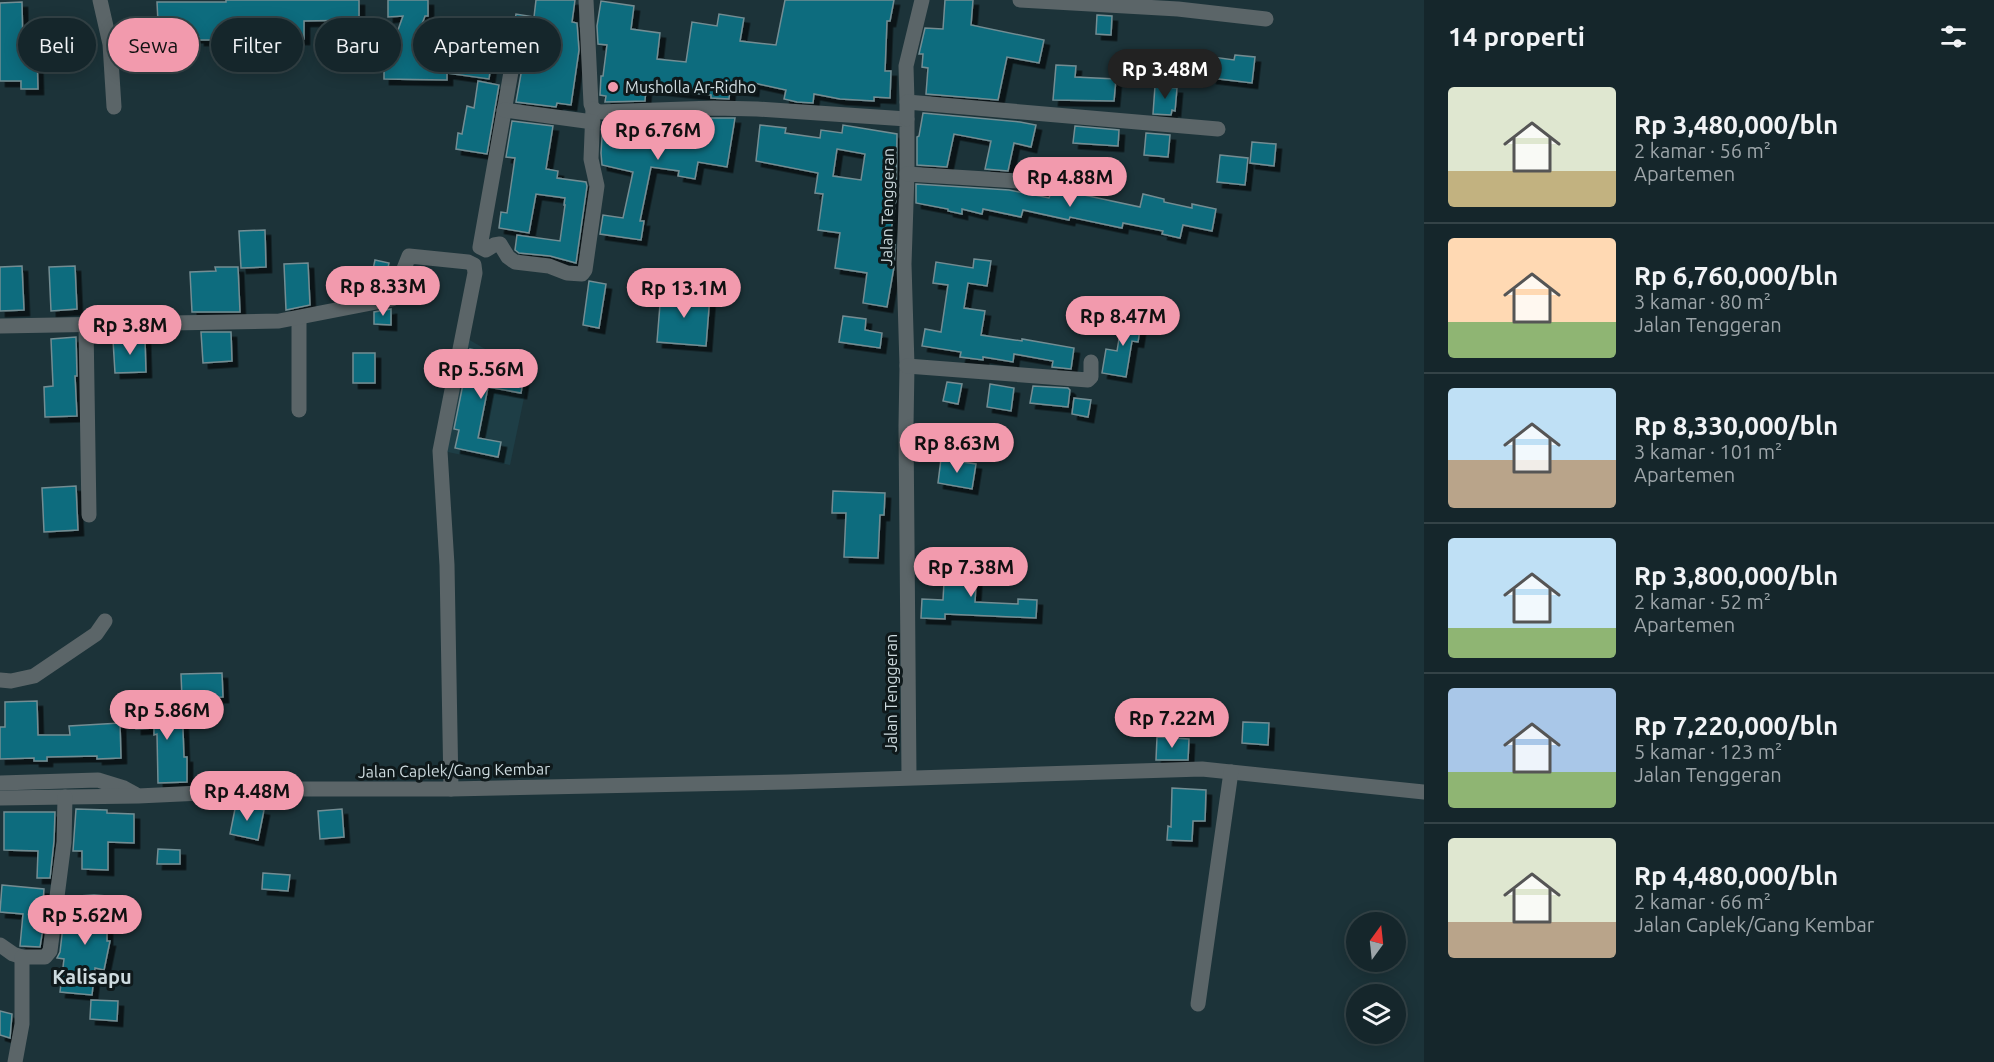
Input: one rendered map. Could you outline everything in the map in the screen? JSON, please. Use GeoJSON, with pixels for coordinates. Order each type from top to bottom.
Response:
{"type":"FeatureCollection","features":[{"type":"Feature","properties":{"kind":"street"},"geometry":{"type":"LineString","coordinates":[[100,0],[110,44],[114,107]]}},
{"type":"Feature","properties":{"kind":"street"},"geometry":{"type":"LineString","coordinates":[[511,72],[480,247],[486,250],[500,244],[511,260],[580,274],[585,272],[597,186],[591,159],[593,116],[586,0]]}},
{"type":"Feature","properties":{"kind":"street","name":"Jalan Tenggeran"},"geometry":{"type":"LineString","coordinates":[[909,777],[907,366],[904,264],[907,174],[906,66],[922,0]]}},
{"type":"Feature","properties":{"kind":"street"},"geometry":{"type":"LineString","coordinates":[[1020,0],[1178,9],[1266,19]]}},
{"type":"Feature","properties":{"kind":"street"},"geometry":{"type":"LineString","coordinates":[[907,102],[1218,129]]}},
{"type":"Feature","properties":{"kind":"street"},"geometry":{"type":"LineString","coordinates":[[504,110],[593,116],[599,112],[714,108],[907,119]]}},
{"type":"Feature","properties":{"kind":"street"},"geometry":{"type":"LineString","coordinates":[[907,174],[1065,184]]}},
{"type":"Feature","properties":{"kind":"street"},"geometry":{"type":"LineString","coordinates":[[0,326],[279,321],[392,298],[409,256],[468,262],[474,265],[476,268],[440,451],[447,565],[451,789]]}},
{"type":"Feature","properties":{"kind":"street"},"geometry":{"type":"LineString","coordinates":[[299,318],[299,410]]}},
{"type":"Feature","properties":{"kind":"street"},"geometry":{"type":"LineString","coordinates":[[86,325],[89,515]]}},
{"type":"Feature","properties":{"kind":"street"},"geometry":{"type":"LineString","coordinates":[[907,366],[1088,380],[1091,377],[1090,362]]}},
{"type":"Feature","properties":{"kind":"street"},"geometry":{"type":"LineString","coordinates":[[0,680],[11,681],[34,676],[96,634],[105,621]]}},
{"type":"Feature","properties":{"kind":"street"},"geometry":{"type":"LineString","coordinates":[[909,777],[1202,769],[1424,792]]}},
{"type":"Feature","properties":{"kind":"street"},"geometry":{"type":"LineString","coordinates":[[1198,1004],[1232,772]]}},
{"type":"Feature","properties":{"kind":"street","name":"Jalan Caplek/Gang Kembar"},"geometry":{"type":"LineString","coordinates":[[0,798],[138,796],[285,789],[451,789],[788,782],[909,777]]}},
{"type":"Feature","properties":{"kind":"street"},"geometry":{"type":"LineString","coordinates":[[0,783],[98,780],[124,788],[138,796]]}},
{"type":"Feature","properties":{"kind":"street"},"geometry":{"type":"LineString","coordinates":[[0,945],[22,957],[45,957],[50,951],[64,842],[65,797]]}},
{"type":"Feature","properties":{"kind":"street"},"geometry":{"type":"LineString","coordinates":[[15,1062],[22,1024],[22,957]]}},
{"type":"Feature","properties":{"kind":"shaded area"},"geometry":{"type":"Polygon","coordinates":[[[466,338],[529,374],[510,465],[443,451],[466,338]]]}},
{"type":"Feature","properties":{"kind":"building"},"geometry":{"type":"Polygon","coordinates":[[[226,0],[359,0],[359,18],[315,18],[315,21],[304,21],[303,39],[303,18],[211,18],[211,40],[199,40],[199,18],[158,18],[157,2],[226,2],[226,0]]]}},
{"type":"Feature","properties":{"kind":"building"},"geometry":{"type":"Polygon","coordinates":[[[388,0],[428,0],[428,16],[413,18],[413,72],[490,72],[489,79],[447,73],[447,80],[384,79],[384,72],[401,72],[401,22],[403,16],[388,17],[388,0]]]}},
{"type":"Feature","properties":{"kind":"building"},"geometry":{"type":"Polygon","coordinates":[[[536,0],[575,0],[572,22],[577,23],[579,50],[571,105],[557,103],[556,107],[516,102],[521,72],[561,72],[561,18],[515,18],[516,14],[534,17],[536,0]]]}},
{"type":"Feature","properties":{"kind":"building"},"geometry":{"type":"Polygon","coordinates":[[[785,0],[894,0],[890,21],[887,21],[885,71],[891,71],[890,98],[874,97],[874,101],[840,99],[814,94],[813,103],[797,102],[784,99],[786,90],[754,83],[753,91],[730,88],[729,99],[646,88],[645,101],[605,102],[606,96],[600,95],[607,45],[598,44],[597,26],[601,1],[634,6],[631,29],[660,33],[657,59],[686,62],[692,22],[717,26],[719,14],[744,18],[740,41],[776,45],[785,0]]]}},
{"type":"Feature","properties":{"kind":"building"},"geometry":{"type":"Polygon","coordinates":[[[945,0],[973,0],[971,25],[1044,40],[1039,63],[1007,57],[998,100],[926,94],[928,68],[922,67],[923,54],[919,54],[925,28],[943,29],[945,0]]]}},
{"type":"Feature","properties":{"kind":"building"},"geometry":{"type":"Polygon","coordinates":[[[22,2],[22,18],[18,18],[18,72],[38,72],[38,89],[21,89],[21,81],[0,81],[0,3],[22,2]]]}},
{"type":"Feature","properties":{"kind":"building"},"geometry":{"type":"Polygon","coordinates":[[[1097,15],[1112,16],[1111,35],[1096,34],[1097,15]]]}},
{"type":"Feature","properties":{"kind":"building"},"geometry":{"type":"Polygon","coordinates":[[[1235,55],[1255,57],[1252,83],[1211,78],[1213,57],[1234,60],[1235,55]]]}},
{"type":"Feature","properties":{"kind":"building"},"geometry":{"type":"Polygon","coordinates":[[[1056,65],[1076,66],[1075,77],[1116,79],[1114,101],[1053,100],[1056,65]]]}},
{"type":"Feature","properties":{"kind":"building"},"geometry":{"type":"Polygon","coordinates":[[[478,81],[499,85],[487,154],[456,149],[458,133],[462,134],[467,106],[474,108],[478,81]]]}},
{"type":"Feature","properties":{"kind":"building"},"geometry":{"type":"Polygon","coordinates":[[[1155,86],[1177,88],[1175,111],[1172,110],[1171,115],[1153,114],[1155,86]]]}},
{"type":"Feature","properties":{"kind":"building"},"geometry":{"type":"Polygon","coordinates":[[[923,113],[1036,125],[1031,147],[1014,143],[1008,171],[985,169],[991,141],[954,134],[947,167],[917,165],[917,137],[923,113]]]}},
{"type":"Feature","properties":{"kind":"building"},"geometry":{"type":"Polygon","coordinates":[[[708,118],[735,118],[727,167],[698,162],[695,179],[678,176],[679,171],[651,167],[640,221],[644,221],[641,240],[600,234],[603,215],[623,218],[633,172],[602,165],[603,122],[642,120],[642,125],[652,126],[651,130],[684,136],[686,122],[707,125],[708,118]]]}},
{"type":"Feature","properties":{"kind":"building"},"geometry":{"type":"Polygon","coordinates":[[[512,121],[553,126],[546,169],[558,171],[557,178],[586,182],[576,263],[550,256],[519,253],[515,250],[517,235],[560,241],[565,198],[536,194],[529,233],[499,228],[501,212],[507,213],[515,158],[506,157],[512,121]]]}},
{"type":"Feature","properties":{"kind":"building"},"geometry":{"type":"Polygon","coordinates":[[[760,125],[786,128],[785,133],[820,138],[821,130],[842,133],[843,125],[897,134],[896,199],[889,244],[895,245],[894,267],[887,307],[863,303],[867,273],[835,268],[840,233],[818,230],[823,194],[815,193],[818,173],[756,161],[760,125]],[[837,149],[833,176],[861,180],[865,154],[837,149]]]}},
{"type":"Feature","properties":{"kind":"building"},"geometry":{"type":"Polygon","coordinates":[[[1075,126],[1119,130],[1118,146],[1073,143],[1075,126]]]}},
{"type":"Feature","properties":{"kind":"building"},"geometry":{"type":"Polygon","coordinates":[[[1146,133],[1170,135],[1168,157],[1144,155],[1146,133]]]}},
{"type":"Feature","properties":{"kind":"building"},"geometry":{"type":"Polygon","coordinates":[[[1252,142],[1276,144],[1274,166],[1250,163],[1252,142]]]}},
{"type":"Feature","properties":{"kind":"building"},"geometry":{"type":"Polygon","coordinates":[[[1220,155],[1248,158],[1245,185],[1217,182],[1220,155]]]}},
{"type":"Feature","properties":{"kind":"building"},"geometry":{"type":"Polygon","coordinates":[[[916,184],[1009,190],[1049,198],[1051,193],[1070,192],[1140,207],[1143,194],[1164,199],[1164,202],[1192,208],[1192,204],[1216,209],[1212,231],[1183,225],[1180,238],[1162,234],[1163,231],[1123,223],[1122,228],[1023,210],[1021,217],[983,209],[982,214],[962,209],[962,214],[916,203],[916,184]]]}},
{"type":"Feature","properties":{"kind":"building"},"geometry":{"type":"Polygon","coordinates":[[[265,230],[266,267],[241,268],[239,231],[265,230]]]}},
{"type":"Feature","properties":{"kind":"building"},"geometry":{"type":"Polygon","coordinates":[[[974,259],[991,261],[987,286],[968,283],[964,308],[985,311],[981,335],[1074,348],[1071,369],[1052,367],[1053,361],[1014,354],[1013,362],[983,357],[983,360],[960,357],[961,352],[922,346],[925,329],[941,332],[948,285],[933,283],[936,262],[973,268],[974,259]]]}},
{"type":"Feature","properties":{"kind":"building"},"geometry":{"type":"Polygon","coordinates":[[[375,260],[389,263],[383,291],[354,296],[355,278],[371,279],[375,260]]]}},
{"type":"Feature","properties":{"kind":"building"},"geometry":{"type":"Polygon","coordinates":[[[308,263],[310,305],[286,310],[284,264],[308,263]]]}},
{"type":"Feature","properties":{"kind":"building"},"geometry":{"type":"Polygon","coordinates":[[[22,266],[24,310],[0,311],[0,267],[22,266]]]}},
{"type":"Feature","properties":{"kind":"building"},"geometry":{"type":"Polygon","coordinates":[[[75,266],[77,309],[51,311],[49,267],[75,266]]]}},
{"type":"Feature","properties":{"kind":"building"},"geometry":{"type":"Polygon","coordinates":[[[215,267],[238,267],[240,312],[192,312],[190,272],[216,271],[215,267]]]}},
{"type":"Feature","properties":{"kind":"building"},"geometry":{"type":"Polygon","coordinates":[[[589,281],[606,284],[599,328],[583,325],[589,281]]]}},
{"type":"Feature","properties":{"kind":"building"},"geometry":{"type":"Polygon","coordinates":[[[661,292],[710,295],[706,346],[657,342],[661,292]]]}},
{"type":"Feature","properties":{"kind":"building"},"geometry":{"type":"Polygon","coordinates":[[[391,309],[391,325],[374,324],[374,312],[391,309]]]}},
{"type":"Feature","properties":{"kind":"building"},"geometry":{"type":"Polygon","coordinates":[[[1123,315],[1142,317],[1138,342],[1132,341],[1126,377],[1102,373],[1106,349],[1117,351],[1123,315]]]}},
{"type":"Feature","properties":{"kind":"building"},"geometry":{"type":"Polygon","coordinates":[[[843,316],[866,319],[865,330],[882,333],[880,348],[839,342],[843,316]]]}},
{"type":"Feature","properties":{"kind":"building"},"geometry":{"type":"Polygon","coordinates":[[[201,332],[231,332],[232,361],[203,363],[201,332]]]}},
{"type":"Feature","properties":{"kind":"building"},"geometry":{"type":"Polygon","coordinates":[[[76,337],[77,416],[45,417],[44,387],[53,386],[51,339],[76,337]]]}},
{"type":"Feature","properties":{"kind":"building"},"geometry":{"type":"Polygon","coordinates":[[[145,339],[146,372],[115,373],[113,340],[145,339]]]}},
{"type":"Feature","properties":{"kind":"building"},"geometry":{"type":"Polygon","coordinates":[[[470,349],[495,354],[492,367],[524,374],[521,393],[488,387],[478,438],[501,442],[498,457],[455,448],[459,430],[454,429],[470,349]]]}},
{"type":"Feature","properties":{"kind":"building"},"geometry":{"type":"Polygon","coordinates":[[[353,353],[375,353],[375,383],[353,383],[353,353]]]}},
{"type":"Feature","properties":{"kind":"building"},"geometry":{"type":"Polygon","coordinates":[[[947,382],[962,384],[958,404],[943,401],[947,382]]]}},
{"type":"Feature","properties":{"kind":"building"},"geometry":{"type":"Polygon","coordinates":[[[990,384],[1014,388],[1011,411],[987,407],[990,384]]]}},
{"type":"Feature","properties":{"kind":"building"},"geometry":{"type":"Polygon","coordinates":[[[1033,386],[1068,388],[1070,390],[1068,407],[1030,403],[1033,386]]]}},
{"type":"Feature","properties":{"kind":"building"},"geometry":{"type":"Polygon","coordinates":[[[1074,398],[1091,400],[1088,417],[1072,414],[1074,398]]]}},
{"type":"Feature","properties":{"kind":"building"},"geometry":{"type":"Polygon","coordinates":[[[941,459],[976,464],[972,489],[938,483],[941,459]]]}},
{"type":"Feature","properties":{"kind":"building"},"geometry":{"type":"Polygon","coordinates":[[[76,486],[78,530],[44,532],[42,488],[76,486]]]}},
{"type":"Feature","properties":{"kind":"building"},"geometry":{"type":"Polygon","coordinates":[[[833,491],[885,493],[884,515],[880,515],[878,558],[844,557],[846,513],[832,513],[833,491]]]}},
{"type":"Feature","properties":{"kind":"building"},"geometry":{"type":"Polygon","coordinates":[[[945,564],[977,565],[975,602],[1018,604],[1018,599],[1037,600],[1036,618],[945,614],[945,619],[921,618],[922,599],[943,600],[945,564]]]}},
{"type":"Feature","properties":{"kind":"building"},"geometry":{"type":"Polygon","coordinates":[[[222,673],[223,697],[182,698],[181,674],[222,673]]]}},
{"type":"Feature","properties":{"kind":"building"},"geometry":{"type":"Polygon","coordinates":[[[37,701],[38,735],[70,735],[69,726],[120,723],[121,758],[47,757],[47,761],[34,761],[34,758],[0,759],[0,727],[5,727],[5,702],[37,701]]]}},
{"type":"Feature","properties":{"kind":"building"},"geometry":{"type":"Polygon","coordinates":[[[182,704],[187,782],[158,783],[157,734],[154,735],[154,728],[136,729],[136,713],[154,712],[153,705],[182,704]]]}},
{"type":"Feature","properties":{"kind":"building"},"geometry":{"type":"Polygon","coordinates":[[[1243,722],[1269,723],[1268,745],[1242,743],[1243,722]]]}},
{"type":"Feature","properties":{"kind":"building"},"geometry":{"type":"Polygon","coordinates":[[[1157,737],[1189,739],[1188,760],[1156,760],[1157,737]]]}},
{"type":"Feature","properties":{"kind":"building"},"geometry":{"type":"Polygon","coordinates":[[[1172,788],[1206,790],[1205,821],[1193,821],[1192,841],[1167,840],[1168,826],[1171,827],[1172,788]]]}},
{"type":"Feature","properties":{"kind":"building"},"geometry":{"type":"Polygon","coordinates":[[[236,804],[264,810],[258,840],[230,834],[236,804]]]}},
{"type":"Feature","properties":{"kind":"building"},"geometry":{"type":"Polygon","coordinates":[[[76,809],[134,814],[134,843],[108,842],[108,870],[82,869],[82,851],[73,851],[76,809]]]}},
{"type":"Feature","properties":{"kind":"building"},"geometry":{"type":"Polygon","coordinates":[[[342,809],[344,837],[320,839],[318,811],[342,809]]]}},
{"type":"Feature","properties":{"kind":"building"},"geometry":{"type":"Polygon","coordinates":[[[4,812],[55,812],[50,878],[37,878],[38,851],[4,850],[4,812]]]}},
{"type":"Feature","properties":{"kind":"building"},"geometry":{"type":"Polygon","coordinates":[[[158,849],[180,850],[180,864],[157,864],[158,849]]]}},
{"type":"Feature","properties":{"kind":"building"},"geometry":{"type":"Polygon","coordinates":[[[263,873],[290,875],[288,891],[262,889],[263,873]]]}},
{"type":"Feature","properties":{"kind":"building"},"geometry":{"type":"Polygon","coordinates":[[[2,885],[44,889],[42,914],[45,915],[40,947],[20,946],[23,914],[0,912],[2,885]]]}},
{"type":"Feature","properties":{"kind":"building"},"geometry":{"type":"Polygon","coordinates":[[[79,896],[107,896],[107,941],[110,941],[104,970],[95,968],[92,995],[60,992],[64,959],[57,958],[60,952],[63,926],[79,928],[79,896]]]}},
{"type":"Feature","properties":{"kind":"building"},"geometry":{"type":"Polygon","coordinates":[[[91,1000],[118,1001],[117,1021],[90,1019],[91,1000]]]}},
{"type":"Feature","properties":{"kind":"building"},"geometry":{"type":"Polygon","coordinates":[[[0,1011],[12,1014],[10,1038],[0,1035],[0,1011]]]}},
{"type":"Feature","properties":{"kind":"place","name":"Musholla Ar-Ridho"},"geometry":{"type":"Point","coordinates":[613,87]}},
{"type":"Feature","properties":{"kind":"district","name":"Kalisapu"},"geometry":{"type":"Point","coordinates":[92,977]}}]}
